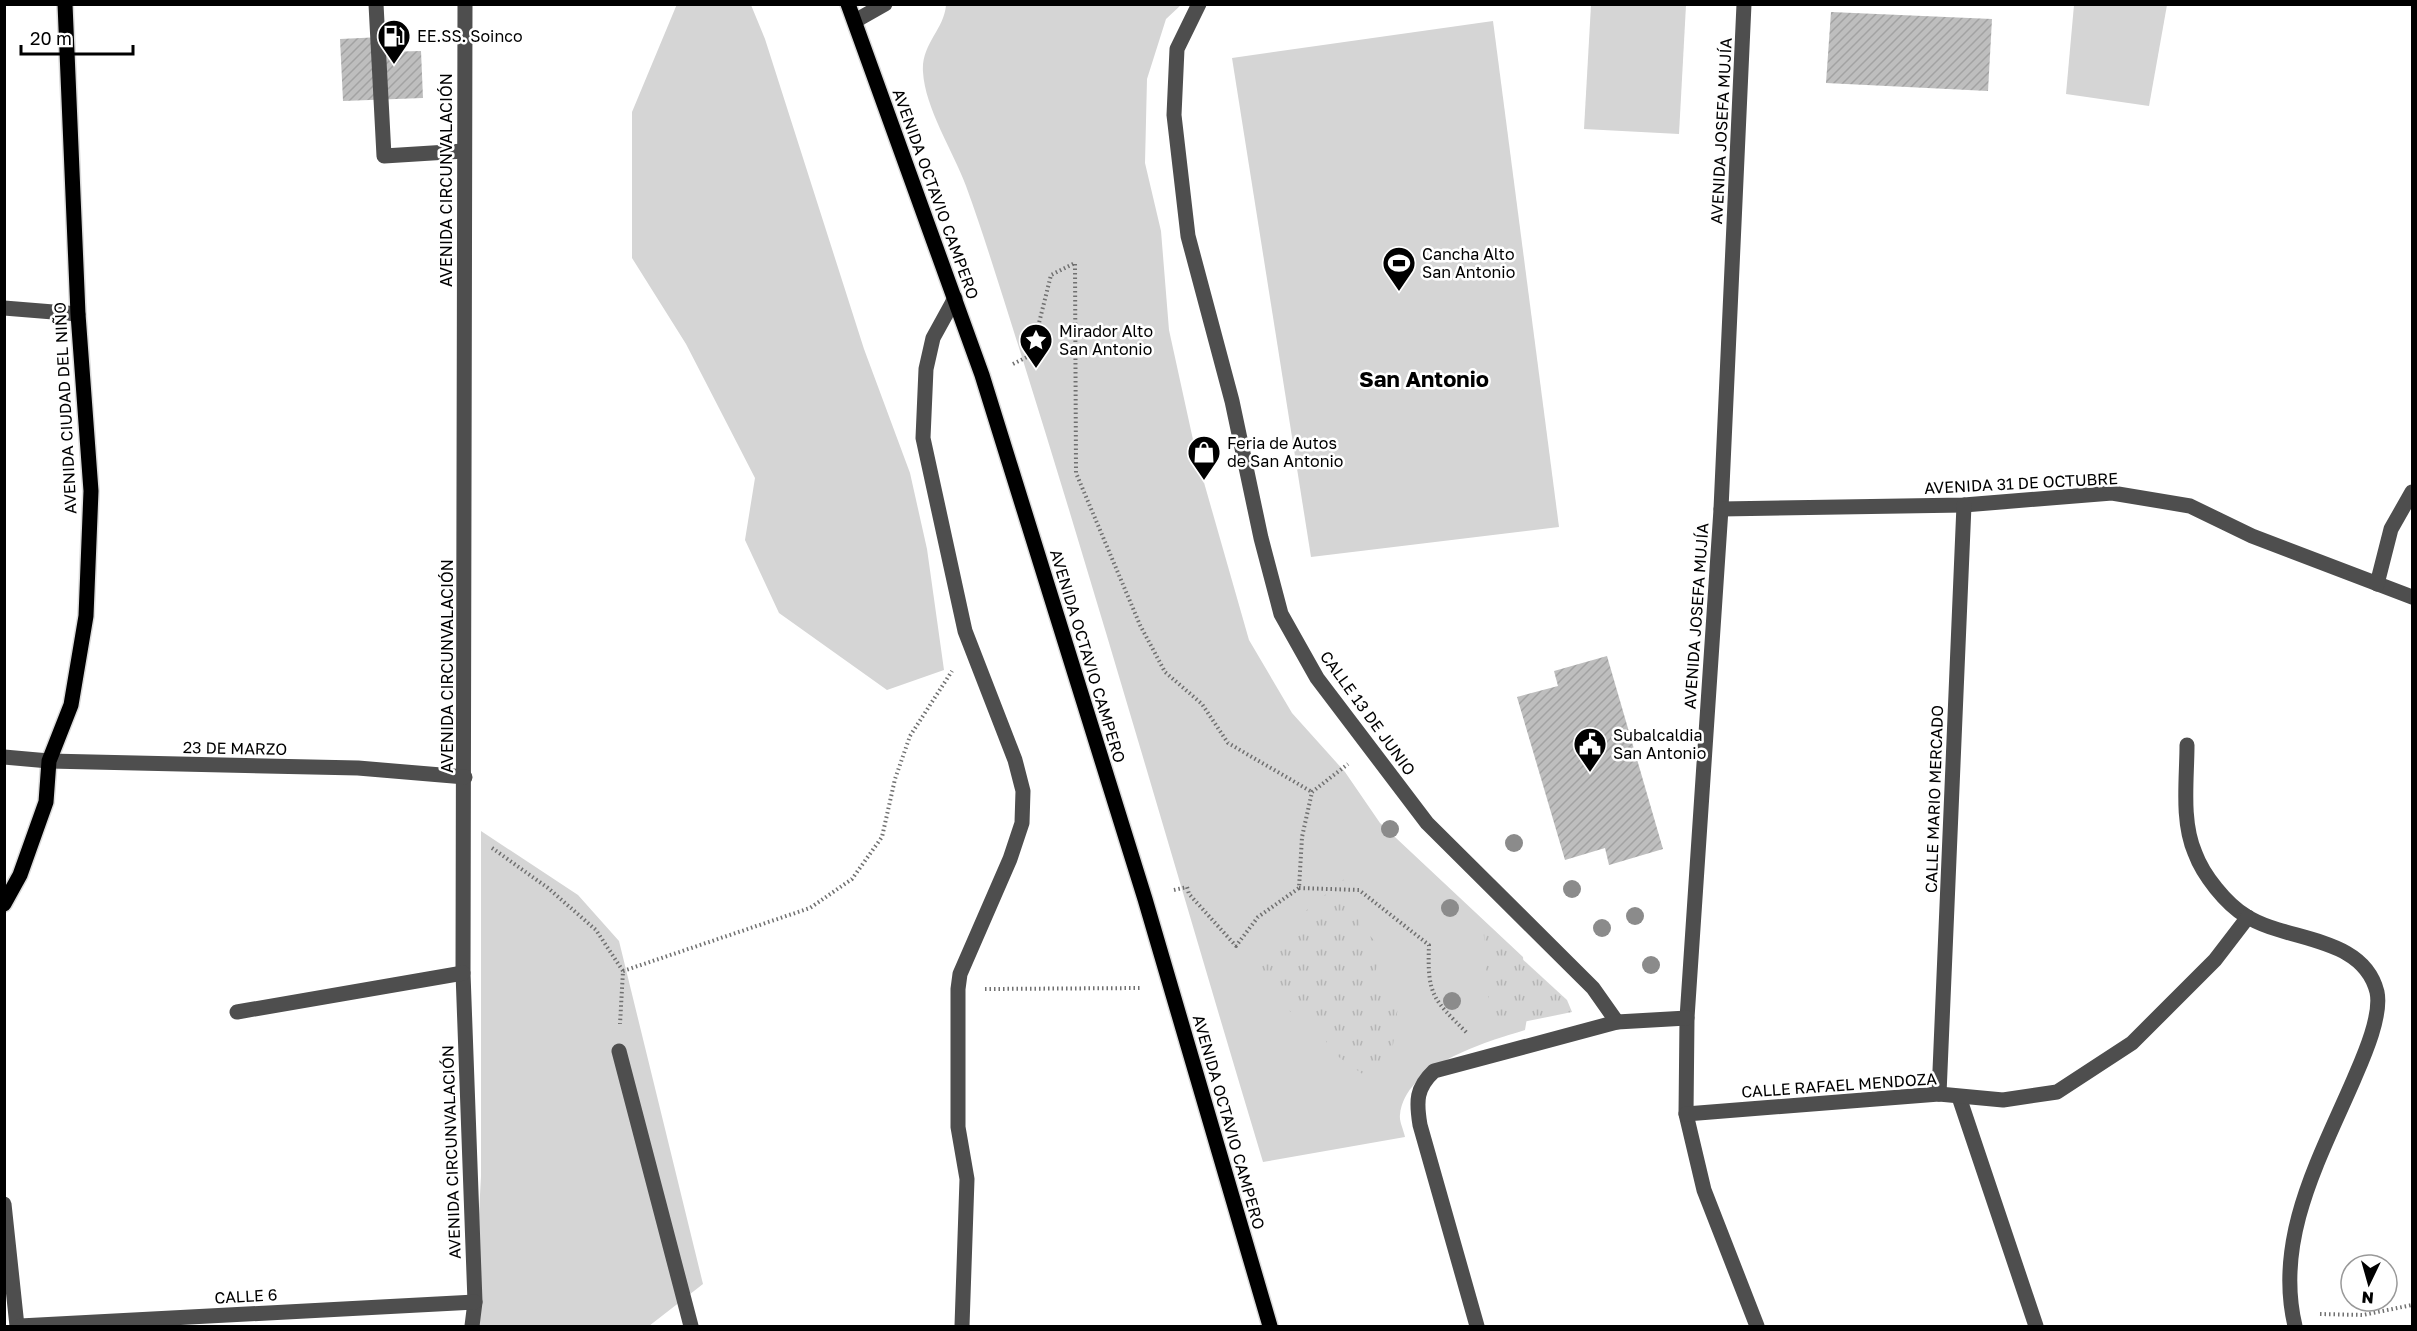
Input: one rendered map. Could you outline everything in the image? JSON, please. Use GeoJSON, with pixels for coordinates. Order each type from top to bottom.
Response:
{"type":"FeatureCollection","features":[{"type":"Feature","properties":{"kind":"main road","name":"AVENIDA CIUDAD DEL NIÑO"},"geometry":{"type":"LineString","coordinates":[[4,904],[20,874],[46,802],[49,761],[71,705],[86,616],[91,491],[78,314],[65,4]]}},
{"type":"Feature","properties":{"kind":"main road","name":"AVENIDA OCTAVIO CAMPERO"},"geometry":{"type":"LineString","coordinates":[[848,4],[982,375],[1145,899],[1270,1326]]}},
{"type":"Feature","properties":{"kind":"street"},"geometry":{"type":"LineString","coordinates":[[376,4],[384,156],[464,151]]}},
{"type":"Feature","properties":{"kind":"street","name":"AVENIDA CIRCUNVALACIÓN"},"geometry":{"type":"LineString","coordinates":[[465,4],[463,973],[475,1302],[472,1326]]}},
{"type":"Feature","properties":{"kind":"street"},"geometry":{"type":"LineString","coordinates":[[855,21],[885,4]]}},
{"type":"Feature","properties":{"kind":"street","name":"CALLE 13 DE JUNIO"},"geometry":{"type":"LineString","coordinates":[[1199,4],[1177,49],[1174,104],[1188,236],[1232,401],[1261,538],[1281,614],[1317,678],[1427,822],[1593,988],[1617,1022]]}},
{"type":"Feature","properties":{"kind":"street","name":"AVENIDA JOSEFA MUJÍA"},"geometry":{"type":"LineString","coordinates":[[1744,4],[1721,509],[1687,1018],[1686,1114],[1704,1190],[1757,1326]]}},
{"type":"Feature","properties":{"kind":"street"},"geometry":{"type":"LineString","coordinates":[[955,298],[930,348],[926,369],[923,438],[970,645],[1015,760],[1023,791],[1022,823],[1010,859],[960,974],[958,989],[958,1127],[967,1179],[962,1326]]}},
{"type":"Feature","properties":{"kind":"street"},"geometry":{"type":"LineString","coordinates":[[4,308],[78,314]]}},
{"type":"Feature","properties":{"kind":"street"},"geometry":{"type":"LineString","coordinates":[[2377,584],[2391,529],[2412,492]]}},
{"type":"Feature","properties":{"kind":"street","name":"AVENIDA 31 DE OCTUBRE"},"geometry":{"type":"LineString","coordinates":[[1721,509],[1964,506],[2112,493],[2190,506],[2252,536],[2412,597]]}},
{"type":"Feature","properties":{"kind":"street","name":"CALLE MARIO MERCADO"},"geometry":{"type":"LineString","coordinates":[[1940,1094],[1964,506]]}},
{"type":"Feature","properties":{"kind":"street"},"geometry":{"type":"LineString","coordinates":[[2187,745],[2188,822],[2195,854],[2226,902],[2248,918],[2334,947],[2361,963],[2371,973],[2378,996],[2371,1041],[2301,1201],[2292,1239],[2290,1306],[2295,1326]]}},
{"type":"Feature","properties":{"kind":"street","name":"23 DE MARZO"},"geometry":{"type":"LineString","coordinates":[[4,757],[49,761],[358,768],[465,777]]}},
{"type":"Feature","properties":{"kind":"street","name":"CALLE RAFAEL MENDOZA"},"geometry":{"type":"LineString","coordinates":[[1686,1114],[1940,1094],[2003,1100],[2057,1092],[2132,1043],[2215,960],[2248,918]]}},
{"type":"Feature","properties":{"kind":"street"},"geometry":{"type":"LineString","coordinates":[[237,1012],[463,973]]}},
{"type":"Feature","properties":{"kind":"street"},"geometry":{"type":"LineString","coordinates":[[1477,1326],[1416,1102],[1419,1089],[1434,1071],[1488,1054],[1617,1022],[1687,1018]]}},
{"type":"Feature","properties":{"kind":"street"},"geometry":{"type":"LineString","coordinates":[[618,1051],[691,1326]]}},
{"type":"Feature","properties":{"kind":"street"},"geometry":{"type":"LineString","coordinates":[[1959,1097],[2036,1326]]}},
{"type":"Feature","properties":{"kind":"street"},"geometry":{"type":"LineString","coordinates":[[4,1204],[19,1326]]}},
{"type":"Feature","properties":{"kind":"street","name":"CALLE 6"},"geometry":{"type":"LineString","coordinates":[[19,1326],[475,1302]]}},
{"type":"Feature","properties":{"kind":"path"},"geometry":{"type":"LineString","coordinates":[[1013,364],[1031,355],[1051,275],[1075,262],[1076,473],[1140,625],[1165,672],[1202,704],[1228,743],[1312,792]]}},
{"type":"Feature","properties":{"kind":"path"},"geometry":{"type":"LineString","coordinates":[[623,971],[810,908],[852,879],[882,837],[895,779],[910,736],[970,645]]}},
{"type":"Feature","properties":{"kind":"path"},"geometry":{"type":"LineString","coordinates":[[1299,888],[1302,837],[1312,792],[1370,748]]}},
{"type":"Feature","properties":{"kind":"path"},"geometry":{"type":"LineString","coordinates":[[489,840],[492,850],[548,888],[596,930],[623,971],[618,1051]]}},
{"type":"Feature","properties":{"kind":"path"},"geometry":{"type":"LineString","coordinates":[[1174,891],[1187,887],[1189,894],[1236,946],[1258,917],[1299,888],[1359,890],[1429,945],[1428,974],[1437,1004],[1488,1054]]}},
{"type":"Feature","properties":{"kind":"path"},"geometry":{"type":"LineString","coordinates":[[958,989],[1142,988]]}},
{"type":"Feature","properties":{"kind":"path"},"geometry":{"type":"LineString","coordinates":[[2290,1306],[2326,1315],[2363,1315],[2412,1305]]}},
{"type":"Feature","properties":{"kind":"green space"},"geometry":{"type":"Polygon","coordinates":[[[677,4],[751,5],[765,39],[864,349],[910,473],[927,549],[944,670],[887,690],[779,613],[745,540],[755,478],[686,344],[632,258],[632,112],[677,4]]]}},
{"type":"Feature","properties":{"kind":"green space"},"geometry":{"type":"Polygon","coordinates":[[[946,5],[1181,5],[1166,19],[1147,79],[1145,163],[1161,231],[1169,330],[1197,458],[1249,640],[1292,713],[1345,772],[1380,823],[1523,957],[1528,1012],[1525,1030],[1490,1041],[1450,1058],[1431,1069],[1416,1082],[1405,1097],[1400,1115],[1405,1137],[1263,1162],[1021,354],[966,186],[940,129],[925,86],[923,62],[925,53],[941,22],[946,5]]]}},
{"type":"Feature","properties":{"kind":"green space"},"geometry":{"type":"Polygon","coordinates":[[[1591,5],[1686,5],[1679,134],[1584,129],[1591,5]]]}},
{"type":"Feature","properties":{"kind":"green space"},"geometry":{"type":"Polygon","coordinates":[[[2074,5],[2167,5],[2149,106],[2066,94],[2074,5]]]}},
{"type":"Feature","properties":{"kind":"green space","name":"Cancha Alto San Antonio"},"geometry":{"type":"Polygon","coordinates":[[[1493,21],[1559,527],[1311,557],[1232,58],[1493,21]]]}},
{"type":"Feature","properties":{"kind":"green space"},"geometry":{"type":"Polygon","coordinates":[[[481,831],[578,895],[619,941],[703,1284],[649,1326],[473,1326],[481,1176],[481,831]]]}},
{"type":"Feature","properties":{"kind":"green space"},"geometry":{"type":"Polygon","coordinates":[[[1348,876],[1360,926],[1383,949],[1374,975],[1399,998],[1393,1045],[1375,1083],[1329,1050],[1319,1021],[1298,1018],[1286,1008],[1282,988],[1252,976],[1302,914],[1348,876]]]}},
{"type":"Feature","properties":{"kind":"green space"},"geometry":{"type":"Polygon","coordinates":[[[1483,923],[1567,1000],[1572,1012],[1499,1027],[1490,1024],[1483,923]]]}},
{"type":"Feature","properties":{"kind":"building"},"geometry":{"type":"Polygon","coordinates":[[[1831,12],[1992,19],[1988,91],[1826,83],[1831,12]]]}},
{"type":"Feature","properties":{"kind":"building"},"geometry":{"type":"Polygon","coordinates":[[[382,37],[382,52],[421,51],[423,98],[343,101],[340,39],[382,37]]]}},
{"type":"Feature","properties":{"kind":"building","name":"Subalcaldia San Antonio"},"geometry":{"type":"Polygon","coordinates":[[[1607,656],[1663,849],[1609,865],[1605,848],[1565,860],[1517,697],[1558,686],[1554,671],[1607,656]]]}},
{"type":"Feature","properties":{"kind":"place","name":"EE.SS. Soinco"},"geometry":{"type":"Point","coordinates":[394,65]}},
{"type":"Feature","properties":{"kind":"place","name":"Cancha Alto San Antonio"},"geometry":{"type":"Point","coordinates":[1399,292]}},
{"type":"Feature","properties":{"kind":"place","name":"Mirador Alto San Antonio"},"geometry":{"type":"Point","coordinates":[1036,369]}},
{"type":"Feature","properties":{"kind":"place","name":"Feria de Autos de San Antonio"},"geometry":{"type":"Point","coordinates":[1204,481]}},
{"type":"Feature","properties":{"kind":"place","name":"Subalcaldia San Antonio"},"geometry":{"type":"Point","coordinates":[1590,773]}},
{"type":"Feature","properties":{"kind":"district","name":"San Antonio"},"geometry":{"type":"Point","coordinates":[1424,378]}}]}
